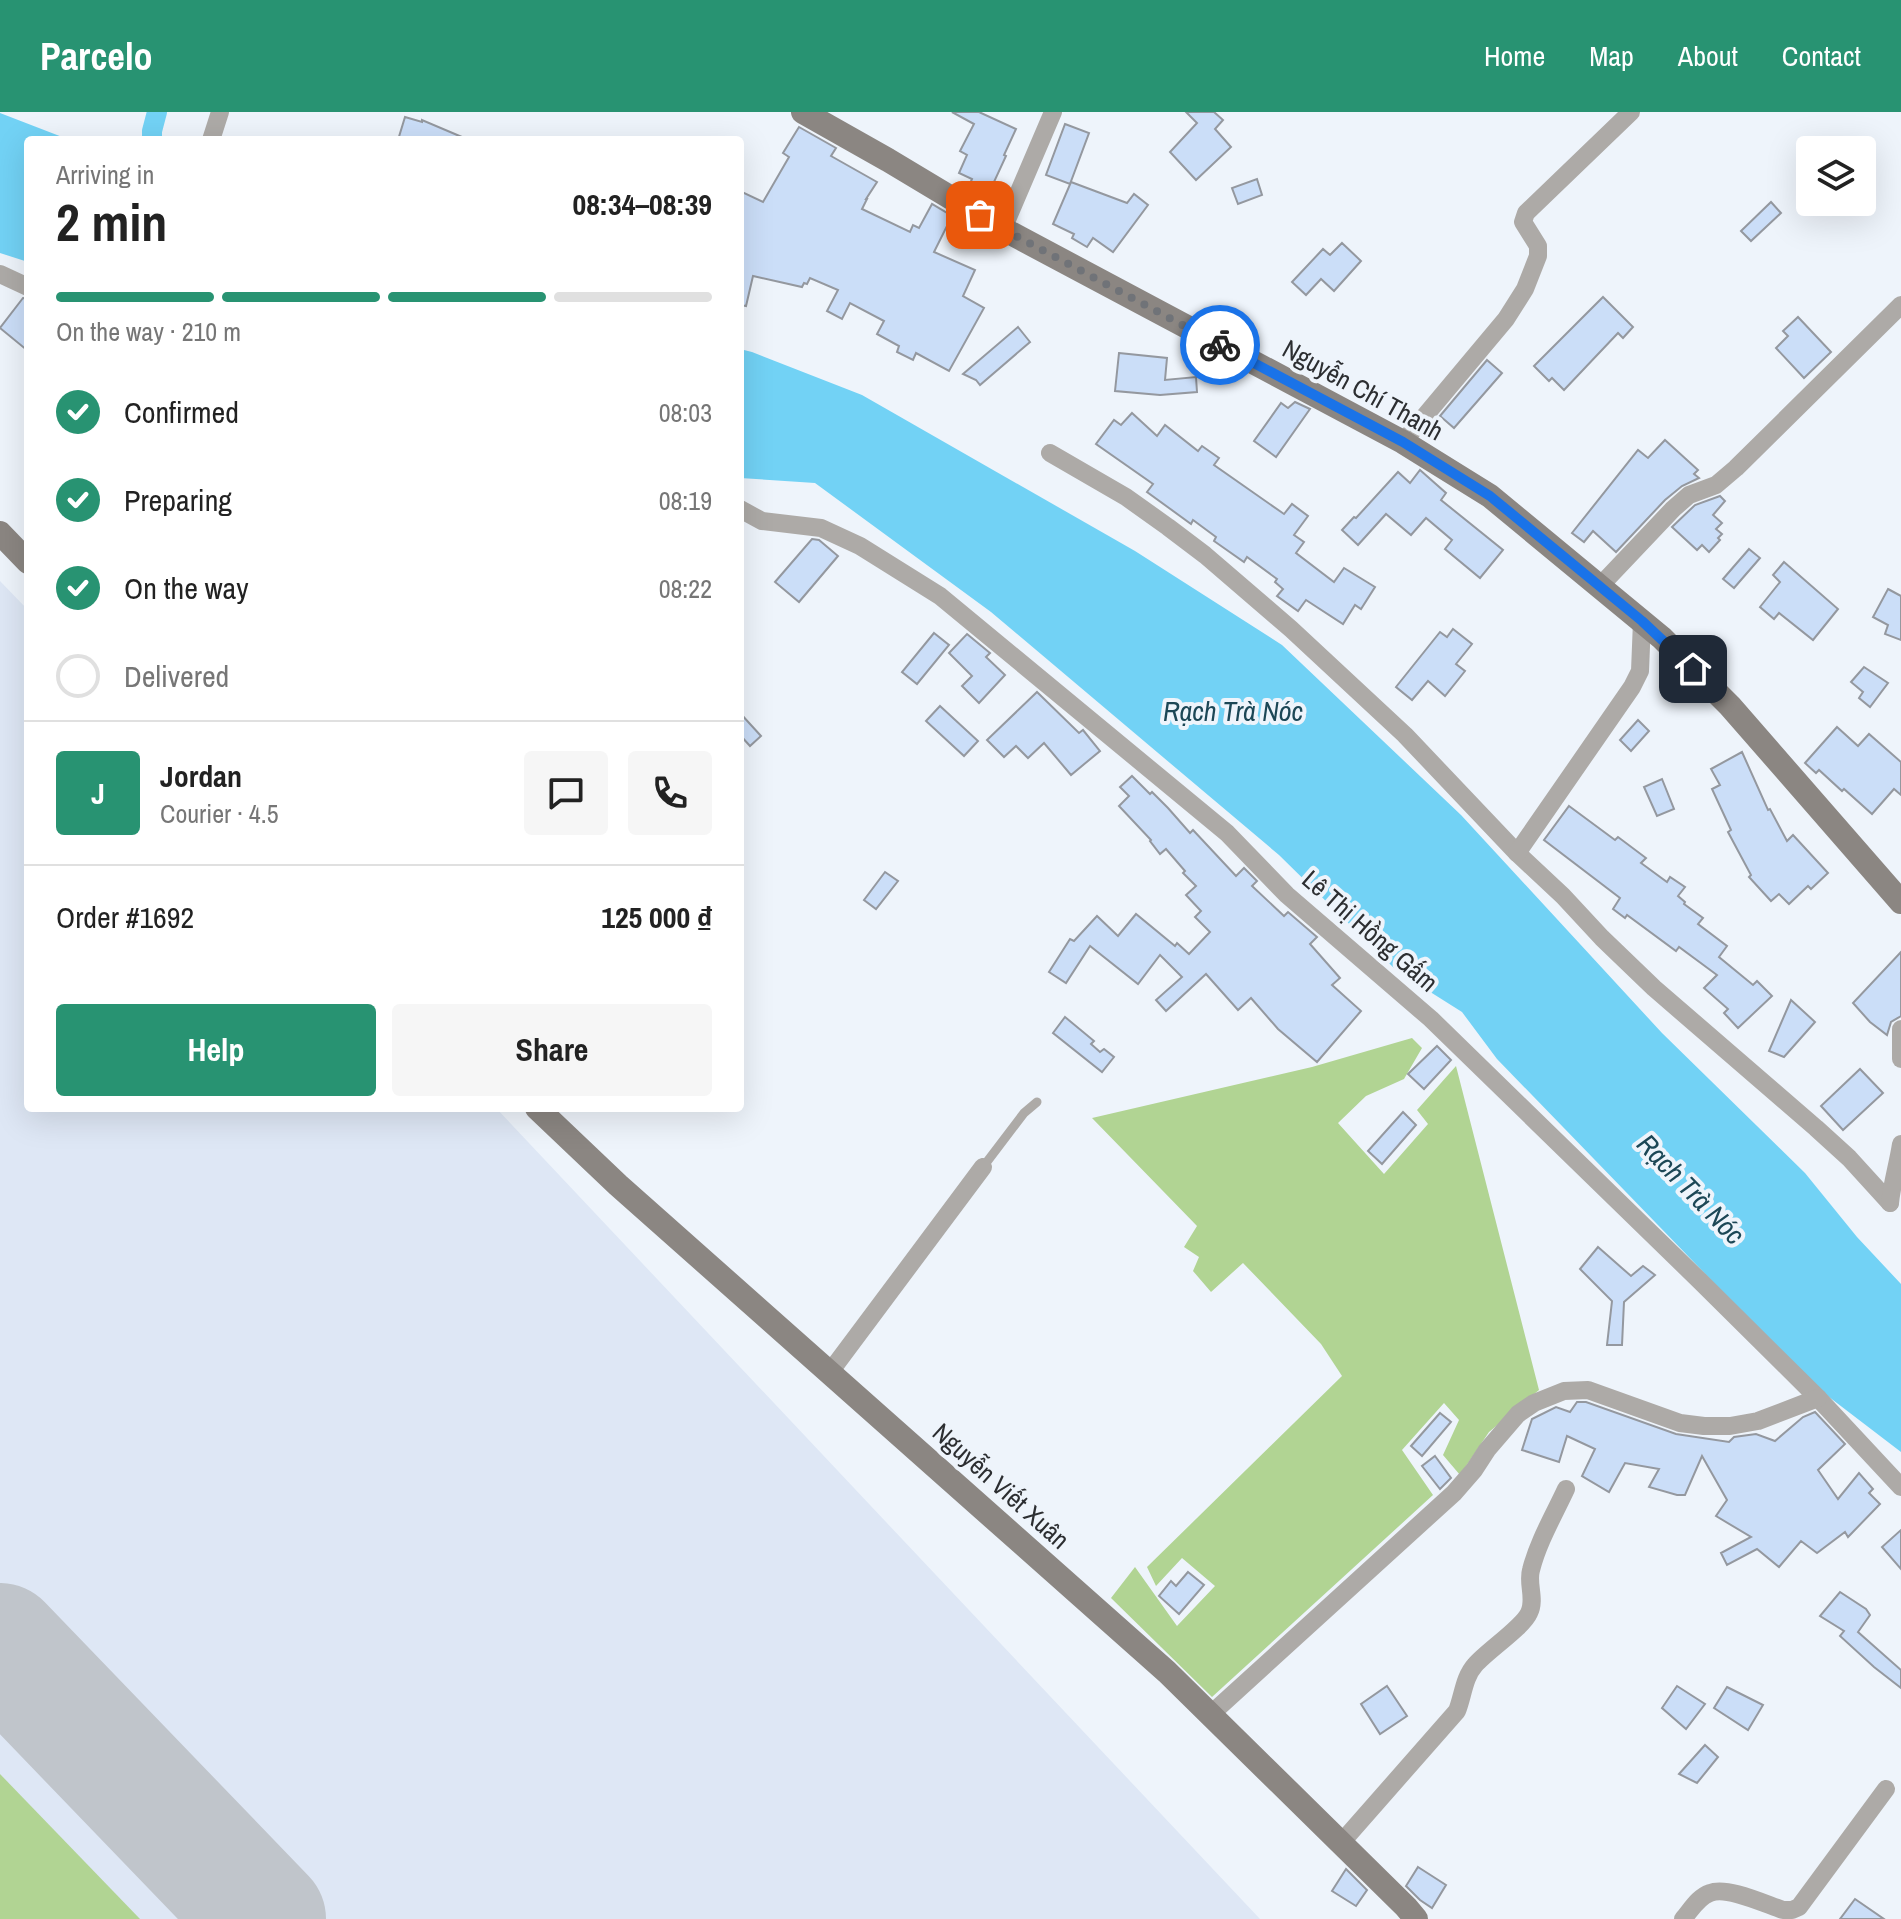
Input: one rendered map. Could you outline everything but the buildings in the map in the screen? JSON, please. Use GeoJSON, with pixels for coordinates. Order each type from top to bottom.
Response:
{"type":"FeatureCollection","features":[{"type":"Feature","properties":{"kind":"main road","name":"Nguyễn Chí Thanh"},"geometry":{"type":"LineString","coordinates":[[803,112],[1003,229],[1403,442],[1490,496],[1662,638],[1730,706],[1901,902]]}},
{"type":"Feature","properties":{"kind":"main road"},"geometry":{"type":"LineString","coordinates":[[0,533],[24,558]]}},
{"type":"Feature","properties":{"kind":"main road","name":"Nguyễn Viết Xuân"},"geometry":{"type":"LineString","coordinates":[[541,1112],[618,1185],[1167,1672],[1416,1919]]}},
{"type":"Feature","properties":{"kind":"street"},"geometry":{"type":"LineString","coordinates":[[212,136],[220,112]]}},
{"type":"Feature","properties":{"kind":"street"},"geometry":{"type":"LineString","coordinates":[[1003,229],[1053,112]]}},
{"type":"Feature","properties":{"kind":"street"},"geometry":{"type":"LineString","coordinates":[[1403,442],[1506,319],[1525,289],[1538,256],[1538,246],[1523,222],[1526,213],[1631,112]]}},
{"type":"Feature","properties":{"kind":"street"},"geometry":{"type":"LineString","coordinates":[[0,274],[24,285]]}},
{"type":"Feature","properties":{"kind":"street"},"geometry":{"type":"LineString","coordinates":[[1600,586],[1689,495],[1716,485],[1736,468],[1901,305]]}},
{"type":"Feature","properties":{"kind":"street"},"geometry":{"type":"LineString","coordinates":[[1050,453],[1126,497],[1205,555],[1291,629],[1405,735],[1517,853],[1654,988],[1849,1158],[1890,1203],[1901,1144]]}},
{"type":"Feature","properties":{"kind":"street","name":"Lê Thị Hồng Gấm"},"geometry":{"type":"LineString","coordinates":[[744,511],[762,521],[821,528],[860,546],[940,596],[1227,833],[1287,895],[1431,1019],[1818,1398],[1901,1487]]}},
{"type":"Feature","properties":{"kind":"street"},"geometry":{"type":"LineString","coordinates":[[1517,853],[1632,687],[1640,671],[1642,621]]}},
{"type":"Feature","properties":{"kind":"street"},"geometry":{"type":"LineString","coordinates":[[1901,1029],[1901,1059]]}},
{"type":"Feature","properties":{"kind":"street"},"geometry":{"type":"LineString","coordinates":[[830,1372],[983,1167]]}},
{"type":"Feature","properties":{"kind":"street"},"geometry":{"type":"LineString","coordinates":[[1210,1715],[1454,1493],[1501,1433],[1518,1414],[1534,1403],[1564,1391],[1581,1389],[1680,1423],[1730,1426],[1758,1421],[1818,1398]]}},
{"type":"Feature","properties":{"kind":"street"},"geometry":{"type":"LineString","coordinates":[[1341,1843],[1457,1711],[1467,1676],[1476,1664],[1529,1615],[1532,1602],[1529,1574],[1566,1489]]}},
{"type":"Feature","properties":{"kind":"street"},"geometry":{"type":"LineString","coordinates":[[1683,1919],[1700,1898],[1712,1891],[1727,1892],[1783,1910],[1799,1907],[1886,1789]]}},
{"type":"Feature","properties":{"kind":"lane"},"geometry":{"type":"LineString","coordinates":[[983,1167],[1024,1113],[1037,1102]]}},
{"type":"Feature","properties":{"kind":"shaded area"},"geometry":{"type":"Polygon","coordinates":[[[0,581],[24,606],[24,1112],[500,1112],[1260,1919],[0,1919],[0,581]]]}},
{"type":"Feature","properties":{"kind":"green space"},"geometry":{"type":"Polygon","coordinates":[[[1412,1038],[1422,1048],[1404,1079],[1366,1096],[1338,1123],[1384,1174],[1428,1124],[1417,1110],[1456,1066],[1539,1390],[1489,1432],[1460,1475],[1443,1455],[1459,1420],[1444,1403],[1402,1450],[1433,1495],[1212,1697],[1111,1598],[1135,1567],[1177,1626],[1215,1586],[1182,1558],[1156,1586],[1147,1567],[1342,1376],[1321,1344],[1243,1263],[1211,1292],[1193,1271],[1199,1257],[1184,1247],[1197,1226],[1092,1118],[1312,1067],[1412,1038]]]}},
{"type":"Feature","properties":{"kind":"green space"},"geometry":{"type":"Polygon","coordinates":[[[0,1774],[140,1919],[0,1919],[0,1774]]]}},
{"type":"Feature","properties":{"kind":"water"},"geometry":{"type":"Polygon","coordinates":[[[0,113],[60,136],[24,136],[24,261],[0,253],[0,113]]]}},
{"type":"Feature","properties":{"kind":"water","name":"Rạch Trà Nóc"},"geometry":{"type":"Polygon","coordinates":[[[744,350],[862,395],[1135,551],[1282,645],[1461,815],[1662,1033],[1805,1173],[1857,1237],[1901,1284],[1901,1452],[1812,1384],[1497,1059],[1462,1012],[1397,971],[1279,855],[991,612],[815,483],[744,478],[744,350]]]}},
{"type":"Feature","properties":{"kind":"waterway"},"geometry":{"type":"LineString","coordinates":[[152,136],[157,112]]}},
{"type":"Feature","properties":{"kind":"taxiway"},"geometry":{"type":"LineString","coordinates":[[0,1697],[63,1727],[113,1762]]}},
{"type":"Feature","properties":{"kind":"runway"},"geometry":{"type":"LineString","coordinates":[[0,1645],[264,1919]]}},
{"type":"Feature","properties":{"kind":"way so far"},"geometry":{"type":"LineString","coordinates":[[980,215],[1220,345]]}},
{"type":"Feature","properties":{"kind":"route"},"geometry":{"type":"LineString","coordinates":[[1220,345],[1403,442],[1490,496],[1662,638],[1693,669]]}}]}
